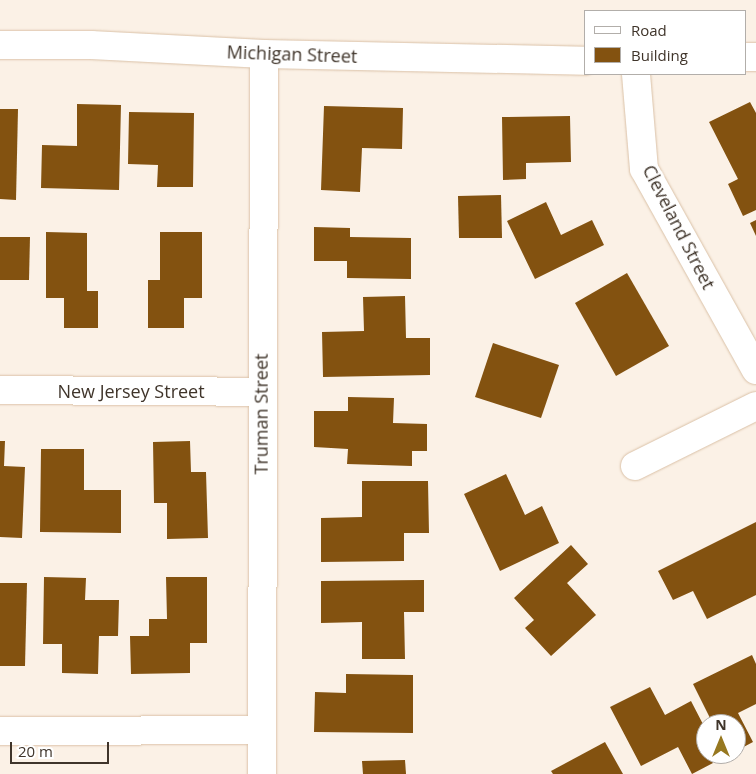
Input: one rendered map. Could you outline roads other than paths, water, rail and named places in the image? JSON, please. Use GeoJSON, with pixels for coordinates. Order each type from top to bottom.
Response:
{"type":"FeatureCollection","features":[{"type":"Feature","properties":{"kind":"street","name":"Michigan Street"},"geometry":{"type":"LineString","coordinates":[[0,45],[91,45],[264,54],[584,61]]}},
{"type":"Feature","properties":{"kind":"street","name":"Truman Street"},"geometry":{"type":"LineString","coordinates":[[262,774],[260,730],[264,54]]}},
{"type":"Feature","properties":{"kind":"street","name":"Cleveland Street"},"geometry":{"type":"LineString","coordinates":[[636,75],[644,169],[756,370]]}},
{"type":"Feature","properties":{"kind":"street","name":"New Jersey Street"},"geometry":{"type":"LineString","coordinates":[[0,390],[261,392]]}},
{"type":"Feature","properties":{"kind":"street"},"geometry":{"type":"LineString","coordinates":[[634,466],[756,406]]}},
{"type":"Feature","properties":{"kind":"street"},"geometry":{"type":"LineString","coordinates":[[0,731],[260,730]]}}]}
